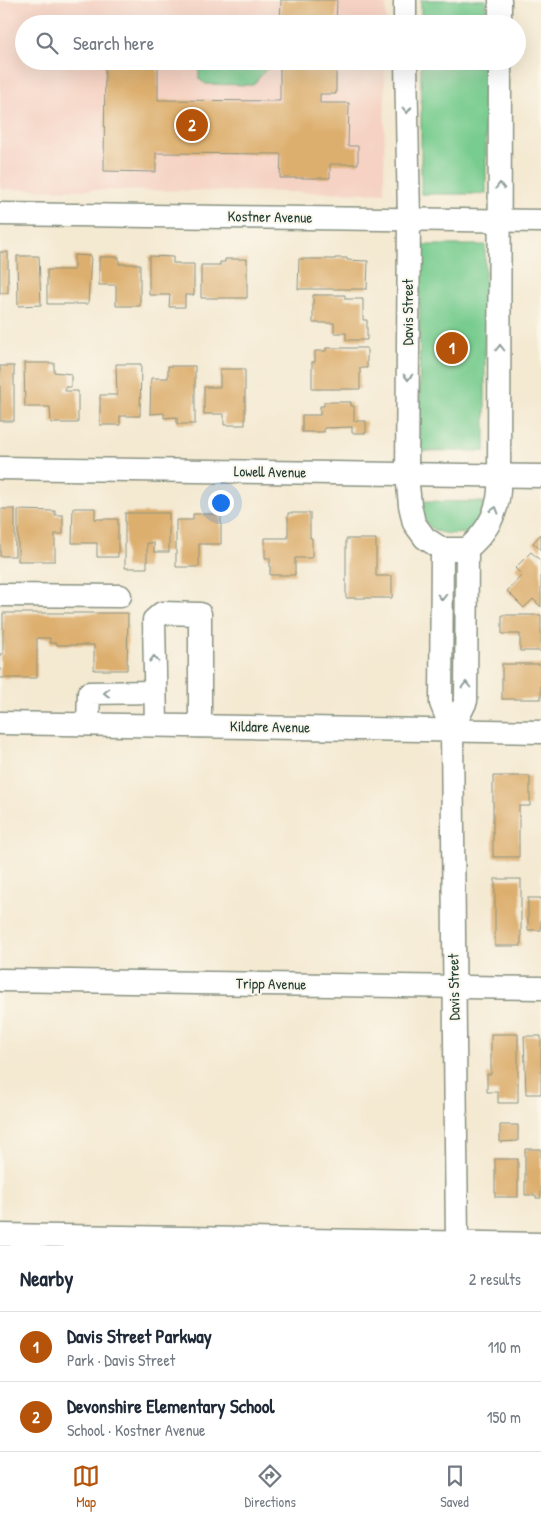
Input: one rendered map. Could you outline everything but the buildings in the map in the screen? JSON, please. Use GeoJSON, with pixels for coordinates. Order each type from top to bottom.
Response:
{"type":"FeatureCollection","features":[{"type":"Feature","properties":{"kind":"street"},"geometry":{"type":"LineString","coordinates":[[404,0],[405,15]]}},
{"type":"Feature","properties":{"kind":"street"},"geometry":{"type":"LineString","coordinates":[[500,0],[500,15]]}},
{"type":"Feature","properties":{"kind":"street","name":"Davis Street"},"geometry":{"type":"LineString","coordinates":[[406,70],[409,219],[408,474],[410,506],[414,523],[425,538],[442,549],[441,703],[452,730],[457,1243]]}},
{"type":"Feature","properties":{"kind":"street"},"geometry":{"type":"LineString","coordinates":[[442,549],[467,549],[480,538],[492,519],[498,498],[500,476],[500,70]]}},
{"type":"Feature","properties":{"kind":"street","name":"Kostner Avenue"},"geometry":{"type":"LineString","coordinates":[[0,214],[541,221]]}},
{"type":"Feature","properties":{"kind":"street","name":"Lowell Avenue"},"geometry":{"type":"LineString","coordinates":[[0,468],[541,476]]}},
{"type":"Feature","properties":{"kind":"street","name":"Davis Street"},"geometry":{"type":"LineString","coordinates":[[452,730],[466,701],[467,549]]}},
{"type":"Feature","properties":{"kind":"street"},"geometry":{"type":"LineString","coordinates":[[0,595],[120,596]]}},
{"type":"Feature","properties":{"kind":"street"},"geometry":{"type":"LineString","coordinates":[[156,725],[154,620],[162,613],[200,614],[200,726]]}},
{"type":"Feature","properties":{"kind":"street"},"geometry":{"type":"LineString","coordinates":[[88,724],[89,693],[155,692]]}},
{"type":"Feature","properties":{"kind":"street","name":"Kildare Avenue"},"geometry":{"type":"LineString","coordinates":[[0,723],[541,732]]}},
{"type":"Feature","properties":{"kind":"street","name":"Tripp Avenue"},"geometry":{"type":"LineString","coordinates":[[0,980],[541,988]]}},
{"type":"Feature","properties":{"kind":"street"},"geometry":{"type":"LineString","coordinates":[[0,1235],[541,1244]]}},
{"type":"Feature","properties":{"kind":"shaded area"},"geometry":{"type":"Polygon","coordinates":[[[0,0],[386,0],[386,15],[15,15],[15,70],[385,70],[384,193],[0,189],[0,0]]]}},
{"type":"Feature","properties":{"kind":"green space"},"geometry":{"type":"Polygon","coordinates":[[[421,0],[486,0],[486,15],[421,15],[421,0]]]}},
{"type":"Feature","properties":{"kind":"green space"},"geometry":{"type":"Polygon","coordinates":[[[199,70],[266,70],[253,85],[206,84],[199,79],[199,70]]]}},
{"type":"Feature","properties":{"kind":"green space"},"geometry":{"type":"Polygon","coordinates":[[[421,70],[486,70],[486,194],[421,194],[421,70]]]}},
{"type":"Feature","properties":{"kind":"green space"},"geometry":{"type":"Polygon","coordinates":[[[420,245],[485,245],[485,451],[419,451],[420,245]]]}},
{"type":"Feature","properties":{"kind":"green space"},"geometry":{"type":"Polygon","coordinates":[[[420,501],[484,502],[481,517],[467,533],[448,534],[434,530],[429,526],[425,520],[420,501]]]}},
{"type":"Feature","properties":{"kind":"place","name":"Devonshire Elementary School"},"geometry":{"type":"Point","coordinates":[192,125]}},
{"type":"Feature","properties":{"kind":"place","name":"Davis Street Parkway"},"geometry":{"type":"Point","coordinates":[452,348]}}]}
